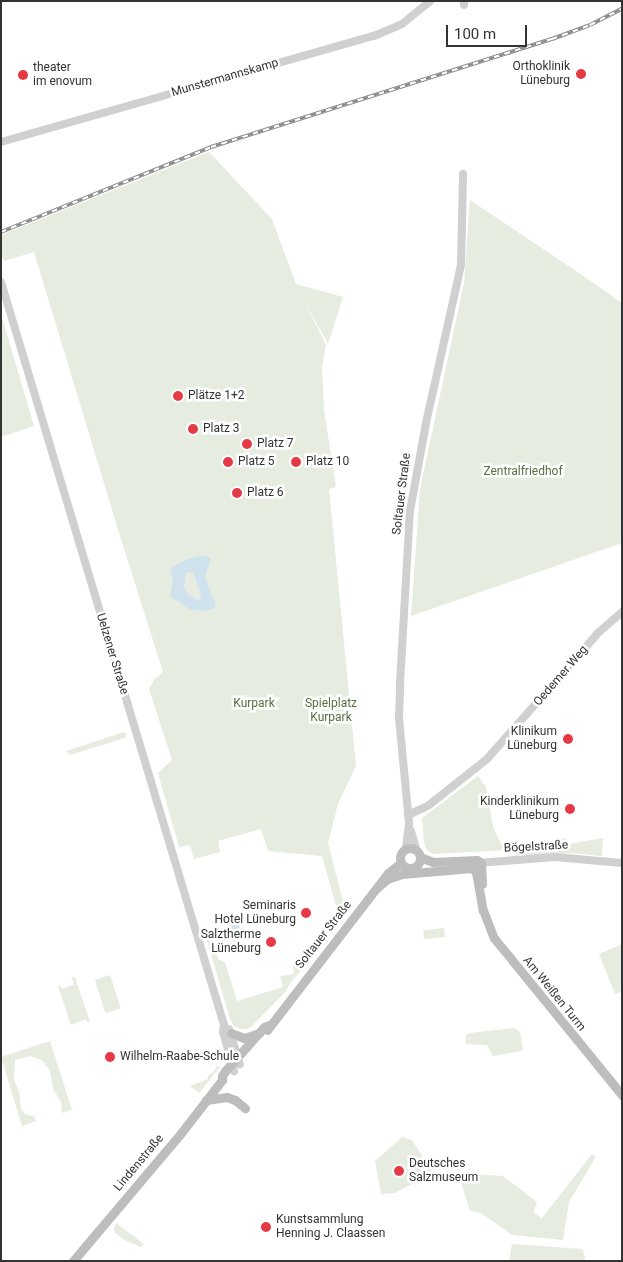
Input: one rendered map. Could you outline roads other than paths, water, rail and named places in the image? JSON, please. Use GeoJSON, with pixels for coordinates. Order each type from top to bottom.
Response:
{"type":"FeatureCollection","features":[{"type":"Feature","properties":{"kind":"main road","name":"Soltauer Straße"},"geometry":{"type":"LineString","coordinates":[[236,1064],[269,1025],[388,873],[400,863],[400,854],[415,854]]}},
{"type":"Feature","properties":{"kind":"main road"},"geometry":{"type":"LineString","coordinates":[[400,863],[409,868],[415,854]]}},
{"type":"Feature","properties":{"kind":"main road","name":"Bögelstraße"},"geometry":{"type":"LineString","coordinates":[[377,888],[387,879],[402,874],[443,868],[478,866],[474,859],[433,862],[415,854]]}},
{"type":"Feature","properties":{"kind":"main road","name":"Bögelstraße"},"geometry":{"type":"LineString","coordinates":[[415,854],[443,868]]}},
{"type":"Feature","properties":{"kind":"main road","name":"Am Weißen Turm"},"geometry":{"type":"LineString","coordinates":[[478,866],[481,901],[490,929],[503,951],[622,1095]]}},
{"type":"Feature","properties":{"kind":"main road","name":"Soltauer Straße"},"geometry":{"type":"LineString","coordinates":[[236,1064],[259,1033],[269,1025]]}},
{"type":"Feature","properties":{"kind":"main road"},"geometry":{"type":"LineString","coordinates":[[231,1033],[244,1038],[259,1033]]}},
{"type":"Feature","properties":{"kind":"main road","name":"Lindenstraße"},"geometry":{"type":"LineString","coordinates":[[73,1261],[222,1080],[226,1080],[236,1064]]}},
{"type":"Feature","properties":{"kind":"main road"},"geometry":{"type":"LineString","coordinates":[[206,1100],[231,1098],[245,1108]]}},
{"type":"Feature","properties":{"kind":"street","name":"Munstermannskamp"},"geometry":{"type":"LineString","coordinates":[[1,141],[11,140],[374,36],[402,24],[430,1]]}},
{"type":"Feature","properties":{"kind":"street","name":"Soltauer Straße"},"geometry":{"type":"LineString","coordinates":[[415,854],[409,818],[399,718],[410,512],[426,423],[461,265],[463,174]]}},
{"type":"Feature","properties":{"kind":"street","name":"Uelzener Straße"},"geometry":{"type":"LineString","coordinates":[[1,282],[224,1025],[231,1033],[236,1064]]}},
{"type":"Feature","properties":{"kind":"street","name":"Oedemer Weg"},"geometry":{"type":"LineString","coordinates":[[409,818],[428,806],[494,751],[599,632],[622,612]]}},
{"type":"Feature","properties":{"kind":"street","name":"Bögelstraße"},"geometry":{"type":"LineString","coordinates":[[478,866],[555,857],[622,863]]}},
{"type":"Feature","properties":{"kind":"street","name":"Uelzener Straße"},"geometry":{"type":"LineString","coordinates":[[224,1025],[223,1032],[236,1064]]}},
{"type":"Feature","properties":{"kind":"water"},"geometry":{"type":"Polygon","coordinates":[[[206,556],[211,559],[205,577],[216,606],[213,609],[203,611],[189,609],[170,596],[173,582],[170,569],[187,559],[206,556]],[[193,572],[186,573],[184,587],[188,594],[197,600],[200,599],[201,595],[193,572]]]}},
{"type":"Feature","properties":{"kind":"water"},"geometry":{"type":"Polygon","coordinates":[[[233,921],[238,924],[240,930],[244,927],[241,933],[241,940],[238,943],[233,941],[231,933],[226,928],[228,922],[233,921]]]}},
{"type":"Feature","properties":{"kind":"railway"},"geometry":{"type":"LineString","coordinates":[[1,232],[211,147],[552,39],[590,25],[622,9]]}},
{"type":"Feature","properties":{"kind":"place","name":"Orthoklinik Lüneburg"},"geometry":{"type":"Point","coordinates":[581,74]}},
{"type":"Feature","properties":{"kind":"place","name":"theater im enovum"},"geometry":{"type":"Point","coordinates":[23,75]}},
{"type":"Feature","properties":{"kind":"place","name":"Plätze 1+2"},"geometry":{"type":"Point","coordinates":[178,396]}},
{"type":"Feature","properties":{"kind":"place","name":"Platz 3"},"geometry":{"type":"Point","coordinates":[193,429]}},
{"type":"Feature","properties":{"kind":"place","name":"Platz 7"},"geometry":{"type":"Point","coordinates":[247,444]}},
{"type":"Feature","properties":{"kind":"place","name":"Platz 5"},"geometry":{"type":"Point","coordinates":[228,462]}},
{"type":"Feature","properties":{"kind":"place","name":"Platz 10"},"geometry":{"type":"Point","coordinates":[296,462]}},
{"type":"Feature","properties":{"kind":"place","name":"Platz 6"},"geometry":{"type":"Point","coordinates":[237,493]}},
{"type":"Feature","properties":{"kind":"place","name":"Klinikum Lüneburg"},"geometry":{"type":"Point","coordinates":[568,739]}},
{"type":"Feature","properties":{"kind":"place","name":"Kinderklinikum Lüneburg"},"geometry":{"type":"Point","coordinates":[570,809]}},
{"type":"Feature","properties":{"kind":"place","name":"Seminaris Hotel Lüneburg"},"geometry":{"type":"Point","coordinates":[306,913]}},
{"type":"Feature","properties":{"kind":"place","name":"Salztherme Lüneburg"},"geometry":{"type":"Point","coordinates":[271,942]}},
{"type":"Feature","properties":{"kind":"place","name":"Wilhelm-Raabe-Schule"},"geometry":{"type":"Point","coordinates":[110,1057]}},
{"type":"Feature","properties":{"kind":"place","name":"Deutsches Salzmuseum"},"geometry":{"type":"Point","coordinates":[399,1171]}},
{"type":"Feature","properties":{"kind":"place","name":"Kunstsammlung Henning J. Claassen"},"geometry":{"type":"Point","coordinates":[266,1227]}},
{"type":"Feature","properties":{"kind":"park label","name":"Zentralfriedhof"},"geometry":{"type":"Point","coordinates":[523,472]}},
{"type":"Feature","properties":{"kind":"park label","name":"Kurpark"},"geometry":{"type":"Point","coordinates":[254,704]}},
{"type":"Feature","properties":{"kind":"park label","name":"Spielplatz Kurpark"},"geometry":{"type":"Point","coordinates":[331,711]}}]}
